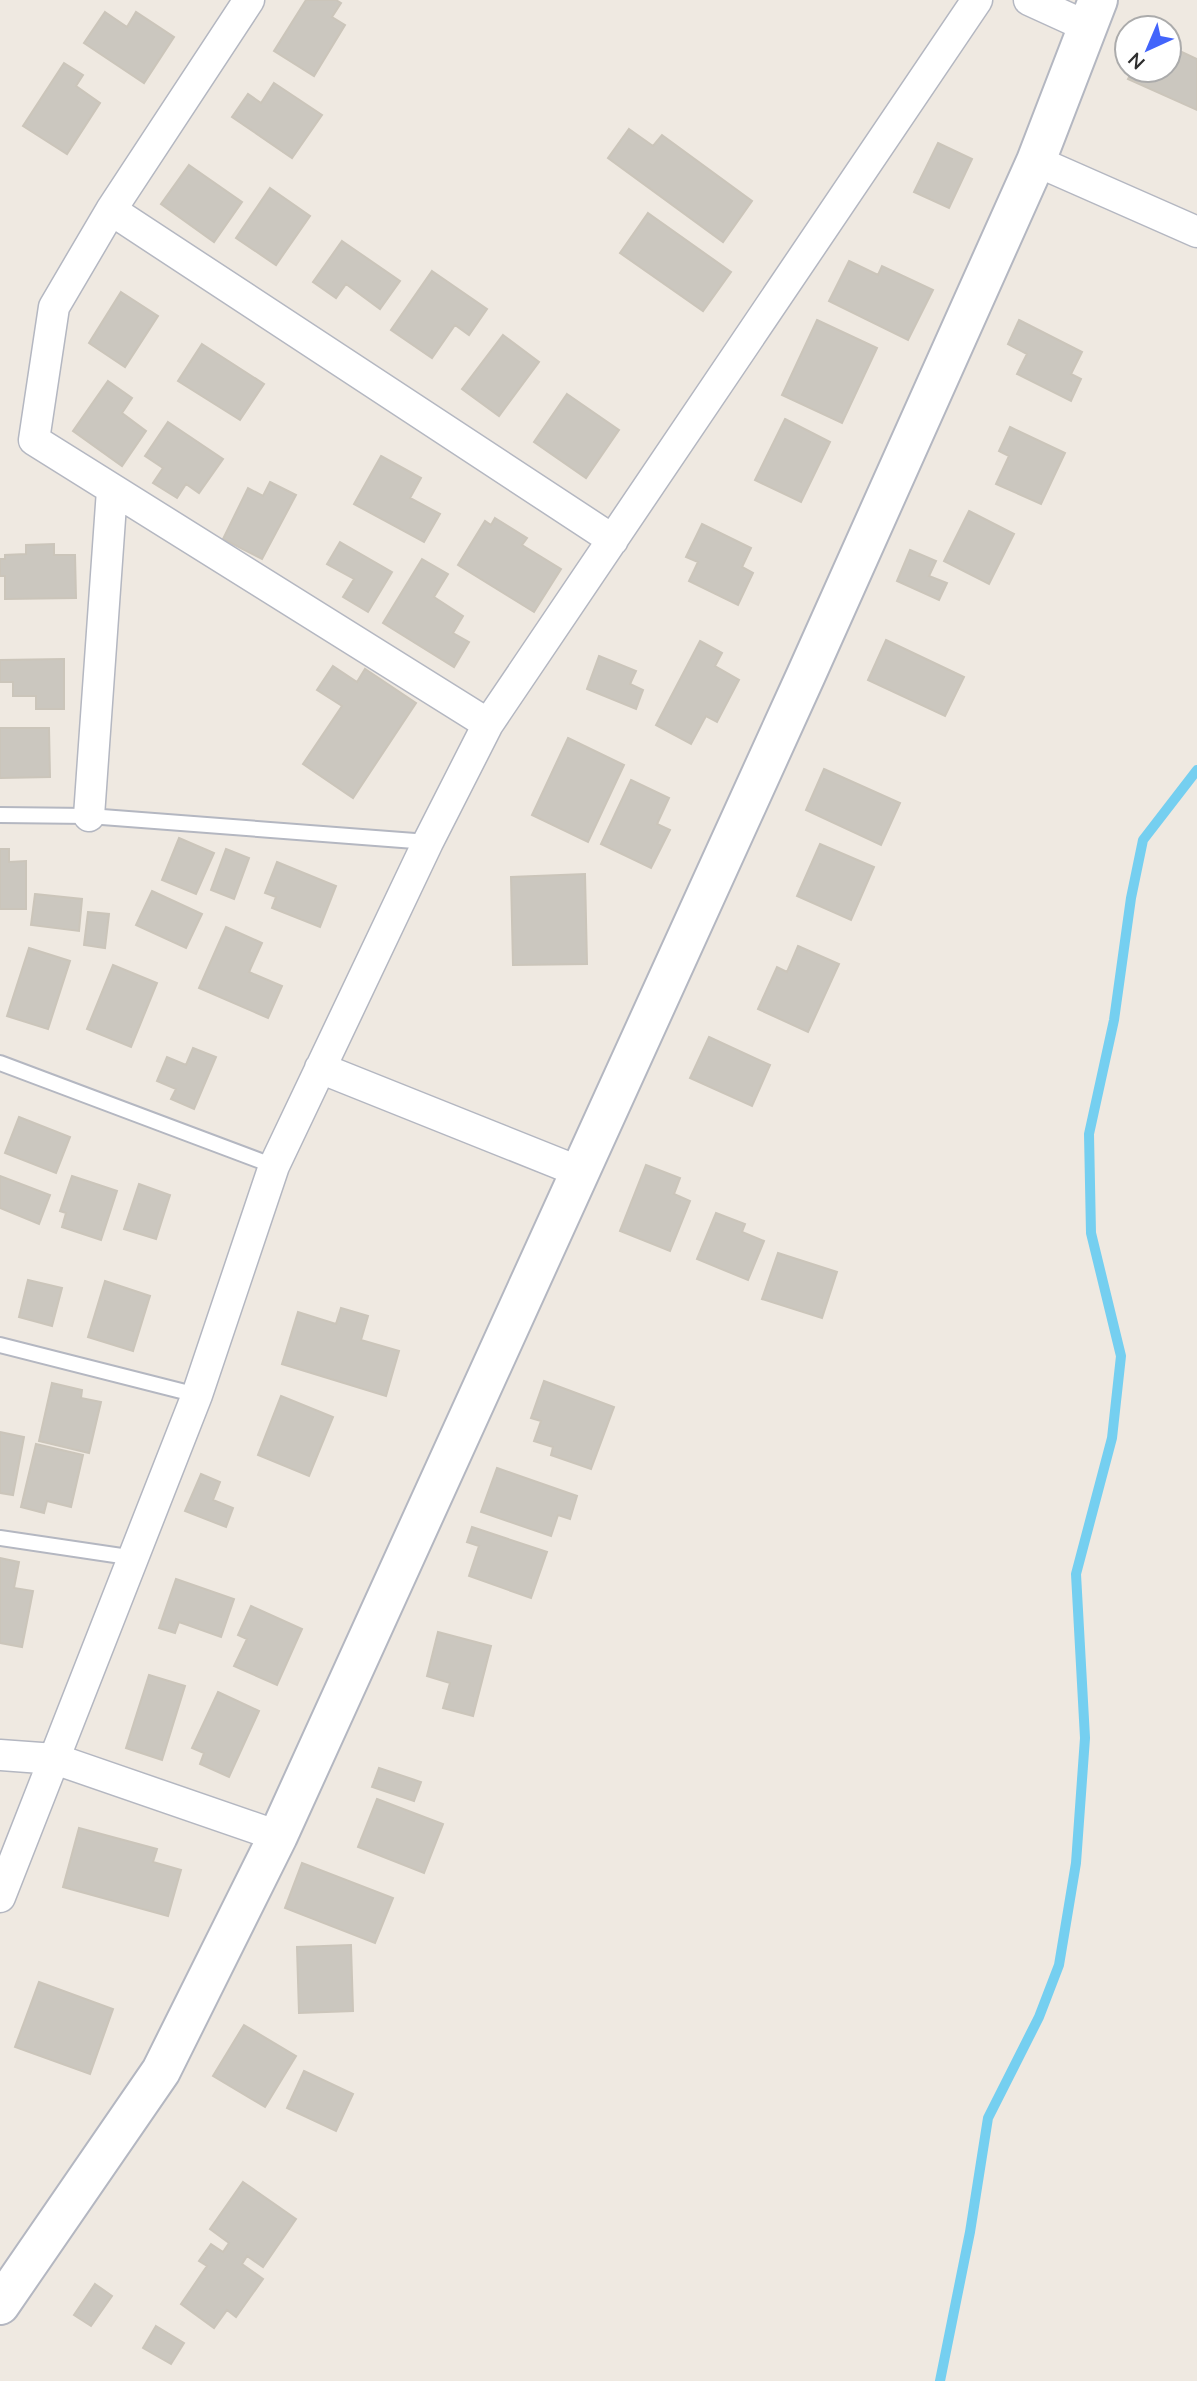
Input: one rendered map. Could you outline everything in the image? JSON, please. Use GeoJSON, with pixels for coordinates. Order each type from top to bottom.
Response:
{"type":"FeatureCollection","features":[{"type":"Feature","properties":{"kind":"street"},"geometry":{"type":"LineString","coordinates":[[249,0],[111,210],[54,307],[34,440],[488,724]]}},
{"type":"Feature","properties":{"kind":"street"},"geometry":{"type":"LineString","coordinates":[[0,1897],[197,1395],[274,1166],[428,842],[488,724],[977,0]]}},
{"type":"Feature","properties":{"kind":"street"},"geometry":{"type":"LineString","coordinates":[[1,2302],[161,2071],[278,1836],[1037,161],[1092,13],[1029,0]]}},
{"type":"Feature","properties":{"kind":"street"},"geometry":{"type":"LineString","coordinates":[[1037,161],[1197,232]]}},
{"type":"Feature","properties":{"kind":"street"},"geometry":{"type":"LineString","coordinates":[[111,210],[613,540]]}},
{"type":"Feature","properties":{"kind":"street"},"geometry":{"type":"LineString","coordinates":[[89,816],[112,490]]}},
{"type":"Feature","properties":{"kind":"street"},"geometry":{"type":"LineString","coordinates":[[320,1068],[580,1172]]}},
{"type":"Feature","properties":{"kind":"street"},"geometry":{"type":"LineString","coordinates":[[0,1755],[55,1759],[278,1836]]}},
{"type":"Feature","properties":{"kind":"lane"},"geometry":{"type":"LineString","coordinates":[[0,815],[89,816],[428,842]]}},
{"type":"Feature","properties":{"kind":"lane"},"geometry":{"type":"LineString","coordinates":[[0,1063],[274,1166]]}},
{"type":"Feature","properties":{"kind":"lane"},"geometry":{"type":"LineString","coordinates":[[0,1345],[197,1395]]}},
{"type":"Feature","properties":{"kind":"lane"},"geometry":{"type":"LineString","coordinates":[[0,1538],[135,1558]]}},
{"type":"Feature","properties":{"kind":"building"},"geometry":{"type":"Polygon","coordinates":[[[306,0],[336,0],[341,3],[332,17],[345,25],[314,76],[274,51],[306,0]]]}},
{"type":"Feature","properties":{"kind":"building"},"geometry":{"type":"Polygon","coordinates":[[[105,12],[127,27],[136,12],[174,37],[144,83],[84,43],[105,12]]]}},
{"type":"Feature","properties":{"kind":"building"},"geometry":{"type":"Polygon","coordinates":[[[1183,52],[1197,59],[1197,110],[1139,84],[1183,84],[1183,52]]]}},
{"type":"Feature","properties":{"kind":"building"},"geometry":{"type":"Polygon","coordinates":[[[64,63],[83,75],[76,86],[100,103],[67,154],[23,126],[64,63]]]}},
{"type":"Feature","properties":{"kind":"building"},"geometry":{"type":"Polygon","coordinates":[[[274,83],[322,115],[292,158],[232,117],[248,94],[261,103],[274,83]]]}},
{"type":"Feature","properties":{"kind":"building"},"geometry":{"type":"Polygon","coordinates":[[[629,129],[653,146],[662,135],[752,201],[723,242],[608,158],[629,129]]]}},
{"type":"Feature","properties":{"kind":"building"},"geometry":{"type":"Polygon","coordinates":[[[938,143],[972,159],[949,208],[914,192],[938,143]]]}},
{"type":"Feature","properties":{"kind":"building"},"geometry":{"type":"Polygon","coordinates":[[[189,165],[242,202],[214,242],[161,204],[189,165]]]}},
{"type":"Feature","properties":{"kind":"building"},"geometry":{"type":"Polygon","coordinates":[[[270,188],[310,216],[276,265],[236,238],[270,188]]]}},
{"type":"Feature","properties":{"kind":"building"},"geometry":{"type":"Polygon","coordinates":[[[648,213],[731,272],[703,311],[620,253],[648,213]]]}},
{"type":"Feature","properties":{"kind":"building"},"geometry":{"type":"Polygon","coordinates":[[[342,241],[400,281],[380,309],[346,284],[336,298],[313,282],[342,241]]]}},
{"type":"Feature","properties":{"kind":"building"},"geometry":{"type":"Polygon","coordinates":[[[849,261],[878,275],[882,266],[933,290],[908,340],[829,301],[849,261]]]}},
{"type":"Feature","properties":{"kind":"building"},"geometry":{"type":"Polygon","coordinates":[[[432,271],[487,309],[469,335],[455,325],[432,358],[391,330],[432,271]]]}},
{"type":"Feature","properties":{"kind":"building"},"geometry":{"type":"Polygon","coordinates":[[[121,292],[158,316],[125,367],[89,343],[121,292]]]}},
{"type":"Feature","properties":{"kind":"building"},"geometry":{"type":"Polygon","coordinates":[[[817,320],[877,348],[842,423],[782,395],[817,320]]]}},
{"type":"Feature","properties":{"kind":"building"},"geometry":{"type":"Polygon","coordinates":[[[1019,320],[1082,352],[1071,374],[1081,379],[1071,401],[1017,374],[1027,354],[1008,344],[1019,320]]]}},
{"type":"Feature","properties":{"kind":"building"},"geometry":{"type":"Polygon","coordinates":[[[503,335],[539,362],[499,416],[462,389],[503,335]]]}},
{"type":"Feature","properties":{"kind":"building"},"geometry":{"type":"Polygon","coordinates":[[[202,344],[264,384],[240,420],[178,381],[202,344]]]}},
{"type":"Feature","properties":{"kind":"building"},"geometry":{"type":"Polygon","coordinates":[[[108,381],[132,398],[122,413],[146,431],[122,466],[73,431],[108,381]]]}},
{"type":"Feature","properties":{"kind":"building"},"geometry":{"type":"Polygon","coordinates":[[[567,394],[619,430],[586,478],[534,442],[567,394]]]}},
{"type":"Feature","properties":{"kind":"building"},"geometry":{"type":"Polygon","coordinates":[[[785,419],[830,442],[801,502],[755,480],[785,419]]]}},
{"type":"Feature","properties":{"kind":"building"},"geometry":{"type":"Polygon","coordinates":[[[168,422],[223,459],[199,493],[186,484],[177,498],[153,483],[163,468],[145,456],[168,422]]]}},
{"type":"Feature","properties":{"kind":"building"},"geometry":{"type":"Polygon","coordinates":[[[1010,427],[1065,453],[1041,504],[996,484],[1009,456],[999,451],[1010,427]]]}},
{"type":"Feature","properties":{"kind":"building"},"geometry":{"type":"Polygon","coordinates":[[[381,456],[421,478],[410,498],[440,514],[424,542],[354,504],[381,456]]]}},
{"type":"Feature","properties":{"kind":"building"},"geometry":{"type":"Polygon","coordinates":[[[270,482],[296,495],[262,559],[223,539],[248,488],[263,496],[270,482]]]}},
{"type":"Feature","properties":{"kind":"building"},"geometry":{"type":"Polygon","coordinates":[[[969,511],[1014,534],[989,584],[944,561],[969,511]]]}},
{"type":"Feature","properties":{"kind":"building"},"geometry":{"type":"Polygon","coordinates":[[[495,518],[527,538],[522,545],[561,569],[534,612],[458,565],[485,521],[491,525],[495,518]]]}},
{"type":"Feature","properties":{"kind":"building"},"geometry":{"type":"Polygon","coordinates":[[[702,524],[751,548],[742,567],[753,573],[738,605],[689,581],[698,562],[686,557],[702,524]]]}},
{"type":"Feature","properties":{"kind":"building"},"geometry":{"type":"Polygon","coordinates":[[[340,542],[392,572],[368,612],[343,597],[354,579],[327,564],[340,542]]]}},
{"type":"Feature","properties":{"kind":"building"},"geometry":{"type":"Polygon","coordinates":[[[54,544],[54,555],[75,555],[76,598],[5,599],[5,576],[0,576],[0,559],[5,559],[5,555],[26,554],[26,545],[54,544]]]}},
{"type":"Feature","properties":{"kind":"building"},"geometry":{"type":"Polygon","coordinates":[[[910,550],[936,561],[929,576],[947,583],[939,600],[897,581],[910,550]]]}},
{"type":"Feature","properties":{"kind":"building"},"geometry":{"type":"Polygon","coordinates":[[[422,559],[448,574],[434,597],[463,616],[453,633],[469,642],[454,667],[383,623],[422,559]]]}},
{"type":"Feature","properties":{"kind":"building"},"geometry":{"type":"Polygon","coordinates":[[[886,640],[964,677],[945,716],[868,680],[886,640]]]}},
{"type":"Feature","properties":{"kind":"building"},"geometry":{"type":"Polygon","coordinates":[[[700,641],[722,653],[715,666],[739,680],[717,722],[706,716],[691,744],[656,725],[700,641]]]}},
{"type":"Feature","properties":{"kind":"building"},"geometry":{"type":"Polygon","coordinates":[[[599,656],[636,671],[630,684],[643,690],[636,709],[587,689],[599,656]]]}},
{"type":"Feature","properties":{"kind":"building"},"geometry":{"type":"Polygon","coordinates":[[[64,659],[64,709],[36,709],[36,696],[13,696],[13,682],[0,682],[0,660],[64,659]]]}},
{"type":"Feature","properties":{"kind":"building"},"geometry":{"type":"Polygon","coordinates":[[[333,666],[357,682],[365,669],[416,703],[353,798],[303,764],[342,706],[317,690],[333,666]]]}},
{"type":"Feature","properties":{"kind":"building"},"geometry":{"type":"Polygon","coordinates":[[[0,728],[49,728],[50,777],[0,778],[0,728]]]}},
{"type":"Feature","properties":{"kind":"building"},"geometry":{"type":"Polygon","coordinates":[[[568,738],[624,765],[588,842],[532,815],[568,738]]]}},
{"type":"Feature","properties":{"kind":"building"},"geometry":{"type":"Polygon","coordinates":[[[824,769],[900,803],[881,845],[806,810],[824,769]]]}},
{"type":"Feature","properties":{"kind":"building"},"geometry":{"type":"Polygon","coordinates":[[[631,780],[669,798],[657,824],[670,830],[651,868],[601,844],[631,780]]]}},
{"type":"Feature","properties":{"kind":"building"},"geometry":{"type":"Polygon","coordinates":[[[179,838],[214,853],[196,894],[162,880],[179,838]]]}},
{"type":"Feature","properties":{"kind":"building"},"geometry":{"type":"Polygon","coordinates":[[[820,844],[874,867],[851,920],[797,896],[820,844]]]}},
{"type":"Feature","properties":{"kind":"building"},"geometry":{"type":"Polygon","coordinates":[[[0,849],[9,849],[9,862],[26,861],[26,909],[0,909],[0,849]]]}},
{"type":"Feature","properties":{"kind":"building"},"geometry":{"type":"Polygon","coordinates":[[[226,849],[249,858],[234,899],[211,890],[226,849]]]}},
{"type":"Feature","properties":{"kind":"building"},"geometry":{"type":"Polygon","coordinates":[[[277,862],[336,886],[320,927],[272,908],[276,897],[265,893],[277,862]]]}},
{"type":"Feature","properties":{"kind":"building"},"geometry":{"type":"Polygon","coordinates":[[[585,874],[587,964],[513,965],[511,877],[585,874]]]}},
{"type":"Feature","properties":{"kind":"building"},"geometry":{"type":"Polygon","coordinates":[[[152,891],[202,914],[186,948],[136,925],[152,891]]]}},
{"type":"Feature","properties":{"kind":"building"},"geometry":{"type":"Polygon","coordinates":[[[35,894],[82,899],[79,931],[31,925],[35,894]]]}},
{"type":"Feature","properties":{"kind":"building"},"geometry":{"type":"Polygon","coordinates":[[[88,912],[109,914],[105,948],[84,945],[88,912]]]}},
{"type":"Feature","properties":{"kind":"building"},"geometry":{"type":"Polygon","coordinates":[[[226,927],[262,943],[249,972],[282,986],[268,1018],[199,988],[226,927]]]}},
{"type":"Feature","properties":{"kind":"building"},"geometry":{"type":"Polygon","coordinates":[[[798,946],[839,964],[808,1032],[758,1009],[777,967],[787,972],[798,946]]]}},
{"type":"Feature","properties":{"kind":"building"},"geometry":{"type":"Polygon","coordinates":[[[29,948],[70,961],[48,1029],[7,1016],[29,948]]]}},
{"type":"Feature","properties":{"kind":"building"},"geometry":{"type":"Polygon","coordinates":[[[113,965],[157,983],[131,1047],[87,1029],[113,965]]]}},
{"type":"Feature","properties":{"kind":"building"},"geometry":{"type":"Polygon","coordinates":[[[709,1037],[770,1065],[752,1106],[690,1078],[709,1037]]]}},
{"type":"Feature","properties":{"kind":"building"},"geometry":{"type":"Polygon","coordinates":[[[193,1048],[216,1057],[194,1109],[171,1099],[176,1089],[157,1081],[167,1057],[186,1065],[193,1048]]]}},
{"type":"Feature","properties":{"kind":"building"},"geometry":{"type":"Polygon","coordinates":[[[19,1117],[70,1137],[56,1173],[5,1153],[19,1117]]]}},
{"type":"Feature","properties":{"kind":"building"},"geometry":{"type":"Polygon","coordinates":[[[646,1165],[680,1178],[674,1194],[690,1201],[670,1251],[620,1231],[646,1165]]]}},
{"type":"Feature","properties":{"kind":"building"},"geometry":{"type":"Polygon","coordinates":[[[0,1176],[50,1195],[39,1224],[0,1208],[0,1176]]]}},
{"type":"Feature","properties":{"kind":"building"},"geometry":{"type":"Polygon","coordinates":[[[72,1176],[117,1191],[101,1240],[62,1227],[66,1213],[60,1211],[72,1176]]]}},
{"type":"Feature","properties":{"kind":"building"},"geometry":{"type":"Polygon","coordinates":[[[139,1184],[170,1195],[156,1239],[124,1229],[139,1184]]]}},
{"type":"Feature","properties":{"kind":"building"},"geometry":{"type":"Polygon","coordinates":[[[716,1213],[745,1224],[742,1232],[764,1241],[748,1280],[697,1259],[716,1213]]]}},
{"type":"Feature","properties":{"kind":"building"},"geometry":{"type":"Polygon","coordinates":[[[778,1253],[837,1272],[822,1318],[762,1299],[778,1253]]]}},
{"type":"Feature","properties":{"kind":"building"},"geometry":{"type":"Polygon","coordinates":[[[28,1280],[62,1288],[52,1326],[19,1317],[28,1280]]]}},
{"type":"Feature","properties":{"kind":"building"},"geometry":{"type":"Polygon","coordinates":[[[105,1281],[150,1296],[133,1351],[88,1337],[105,1281]]]}},
{"type":"Feature","properties":{"kind":"building"},"geometry":{"type":"Polygon","coordinates":[[[341,1308],[368,1316],[361,1340],[399,1351],[386,1396],[282,1364],[298,1312],[336,1324],[341,1308]]]}},
{"type":"Feature","properties":{"kind":"building"},"geometry":{"type":"Polygon","coordinates":[[[544,1381],[614,1407],[591,1469],[551,1455],[553,1447],[534,1441],[541,1421],[531,1418],[544,1381]]]}},
{"type":"Feature","properties":{"kind":"building"},"geometry":{"type":"Polygon","coordinates":[[[52,1383],[82,1390],[81,1398],[101,1402],[89,1453],[39,1441],[52,1383]]]}},
{"type":"Feature","properties":{"kind":"building"},"geometry":{"type":"Polygon","coordinates":[[[281,1396],[333,1417],[309,1476],[258,1455],[281,1396]]]}},
{"type":"Feature","properties":{"kind":"building"},"geometry":{"type":"Polygon","coordinates":[[[0,1432],[24,1437],[13,1495],[0,1493],[0,1432]]]}},
{"type":"Feature","properties":{"kind":"building"},"geometry":{"type":"Polygon","coordinates":[[[36,1444],[83,1455],[71,1507],[47,1501],[44,1513],[21,1507],[36,1444]]]}},
{"type":"Feature","properties":{"kind":"building"},"geometry":{"type":"Polygon","coordinates":[[[497,1468],[577,1496],[570,1519],[558,1515],[551,1536],[481,1512],[497,1468]]]}},
{"type":"Feature","properties":{"kind":"building"},"geometry":{"type":"Polygon","coordinates":[[[201,1474],[220,1482],[213,1500],[233,1508],[226,1527],[185,1511],[201,1474]]]}},
{"type":"Feature","properties":{"kind":"building"},"geometry":{"type":"Polygon","coordinates":[[[472,1527],[547,1552],[531,1598],[469,1576],[479,1546],[467,1542],[472,1527]]]}},
{"type":"Feature","properties":{"kind":"building"},"geometry":{"type":"Polygon","coordinates":[[[0,1558],[19,1562],[14,1588],[33,1591],[22,1647],[0,1643],[0,1558]]]}},
{"type":"Feature","properties":{"kind":"building"},"geometry":{"type":"Polygon","coordinates":[[[176,1579],[234,1599],[221,1637],[179,1622],[175,1633],[159,1628],[176,1579]]]}},
{"type":"Feature","properties":{"kind":"building"},"geometry":{"type":"Polygon","coordinates":[[[251,1606],[302,1629],[277,1685],[234,1666],[247,1639],[238,1635],[251,1606]]]}},
{"type":"Feature","properties":{"kind":"building"},"geometry":{"type":"Polygon","coordinates":[[[438,1632],[491,1646],[473,1716],[443,1708],[450,1683],[427,1676],[438,1632]]]}},
{"type":"Feature","properties":{"kind":"building"},"geometry":{"type":"Polygon","coordinates":[[[149,1675],[185,1686],[162,1760],[126,1748],[149,1675]]]}},
{"type":"Feature","properties":{"kind":"building"},"geometry":{"type":"Polygon","coordinates":[[[218,1692],[259,1711],[229,1777],[200,1764],[204,1753],[192,1748],[218,1692]]]}},
{"type":"Feature","properties":{"kind":"building"},"geometry":{"type":"Polygon","coordinates":[[[379,1768],[421,1782],[414,1801],[372,1787],[379,1768]]]}},
{"type":"Feature","properties":{"kind":"building"},"geometry":{"type":"Polygon","coordinates":[[[377,1799],[443,1824],[424,1873],[358,1847],[377,1799]]]}},
{"type":"Feature","properties":{"kind":"building"},"geometry":{"type":"Polygon","coordinates":[[[79,1828],[157,1849],[153,1862],[181,1870],[168,1916],[63,1887],[79,1828]]]}},
{"type":"Feature","properties":{"kind":"building"},"geometry":{"type":"Polygon","coordinates":[[[302,1863],[393,1898],[375,1943],[285,1908],[302,1863]]]}},
{"type":"Feature","properties":{"kind":"building"},"geometry":{"type":"Polygon","coordinates":[[[351,1945],[353,2011],[299,2013],[297,1947],[351,1945]]]}},
{"type":"Feature","properties":{"kind":"building"},"geometry":{"type":"Polygon","coordinates":[[[39,1982],[113,2009],[90,2074],[15,2047],[39,1982]]]}},
{"type":"Feature","properties":{"kind":"building"},"geometry":{"type":"Polygon","coordinates":[[[244,2025],[296,2056],[265,2107],[213,2076],[244,2025]]]}},
{"type":"Feature","properties":{"kind":"building"},"geometry":{"type":"Polygon","coordinates":[[[304,2071],[353,2094],[336,2131],[287,2108],[304,2071]]]}},
{"type":"Feature","properties":{"kind":"building"},"geometry":{"type":"Polygon","coordinates":[[[243,2182],[296,2219],[263,2267],[247,2256],[242,2264],[263,2279],[236,2317],[227,2310],[214,2328],[181,2304],[207,2266],[199,2261],[211,2244],[223,2252],[229,2243],[210,2229],[243,2182]]]}},
{"type":"Feature","properties":{"kind":"building"},"geometry":{"type":"Polygon","coordinates":[[[95,2284],[112,2296],[91,2326],[74,2315],[95,2284]]]}},
{"type":"Feature","properties":{"kind":"building"},"geometry":{"type":"Polygon","coordinates":[[[156,2326],[184,2343],[171,2364],[143,2348],[156,2326]]]}},
{"type":"Feature","properties":{"kind":"waterway"},"geometry":{"type":"LineString","coordinates":[[940,2381],[970,2232],[988,2118],[1039,2017],[1059,1965],[1076,1863],[1085,1738],[1076,1574],[1112,1438],[1121,1356],[1091,1233],[1089,1134],[1114,1020],[1131,898],[1143,840],[1197,770]]}}]}
